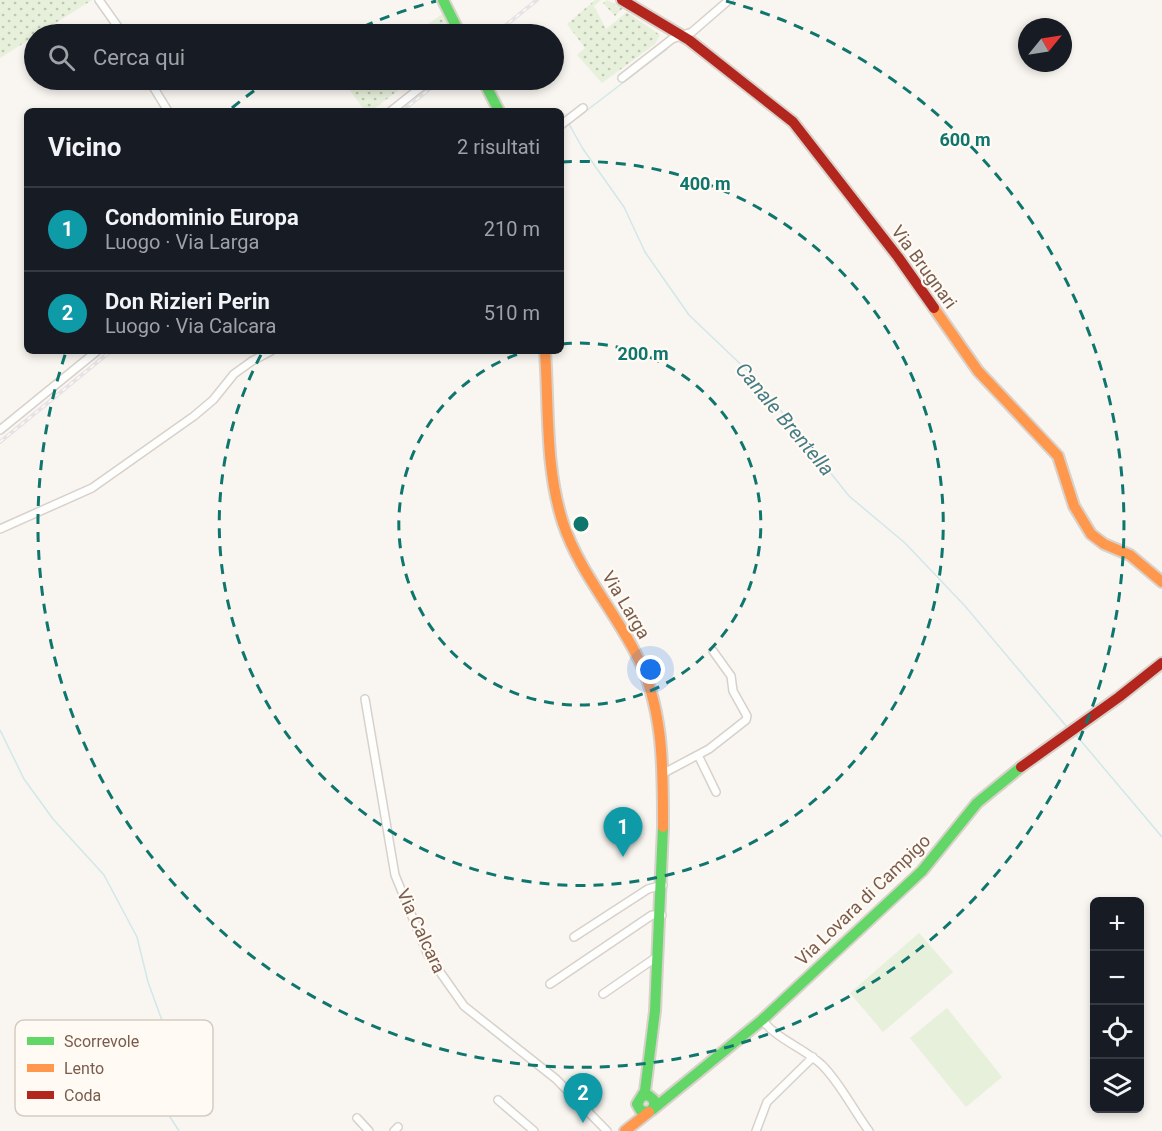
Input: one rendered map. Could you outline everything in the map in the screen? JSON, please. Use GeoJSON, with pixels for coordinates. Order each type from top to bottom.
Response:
{"type":"FeatureCollection","features":[{"type":"Feature","properties":{"kind":"street"},"geometry":{"type":"LineString","coordinates":[[99,0],[116,24]]}},
{"type":"Feature","properties":{"kind":"street"},"geometry":{"type":"LineString","coordinates":[[443,0],[455,24]]}},
{"type":"Feature","properties":{"kind":"street","name":"Via Brugnari"},"geometry":{"type":"LineString","coordinates":[[622,0],[680,37],[689,40],[793,122],[899,258],[978,371],[1058,456],[1074,506],[1090,534],[1104,544],[1130,555],[1162,582]]}},
{"type":"Feature","properties":{"kind":"street"},"geometry":{"type":"LineString","coordinates":[[622,78],[672,39],[692,32],[729,0]]}},
{"type":"Feature","properties":{"kind":"street"},"geometry":{"type":"LineString","coordinates":[[155,90],[166,108]]}},
{"type":"Feature","properties":{"kind":"street"},"geometry":{"type":"LineString","coordinates":[[395,108],[417,90]]}},
{"type":"Feature","properties":{"kind":"street"},"geometry":{"type":"LineString","coordinates":[[488,90],[497,108]]}},
{"type":"Feature","properties":{"kind":"street"},"geometry":{"type":"LineString","coordinates":[[564,123],[583,108]]}},
{"type":"Feature","properties":{"kind":"street"},"geometry":{"type":"LineString","coordinates":[[0,430],[93,354]]}},
{"type":"Feature","properties":{"kind":"street"},"geometry":{"type":"LineString","coordinates":[[0,529],[92,488],[194,416],[213,400],[234,374],[265,354]]}},
{"type":"Feature","properties":{"kind":"street","name":"Via Larga"},"geometry":{"type":"LineString","coordinates":[[545,354],[553,470],[561,515],[576,554],[636,654],[648,679],[658,720],[662,774],[663,885],[647,1103]]}},
{"type":"Feature","properties":{"kind":"street"},"geometry":{"type":"LineString","coordinates":[[662,774],[720,742],[746,720],[747,716],[734,691],[731,676],[713,651]]}},
{"type":"Feature","properties":{"kind":"street","name":"Via Lovara di Campigo"},"geometry":{"type":"LineString","coordinates":[[625,1131],[647,1103],[671,1096],[762,1020],[927,867],[941,851],[966,813],[985,795],[1034,755],[1106,708],[1162,663]]}},
{"type":"Feature","properties":{"kind":"street","name":"Via Calcara"},"geometry":{"type":"LineString","coordinates":[[364,699],[395,875],[428,955],[464,1006],[556,1079],[607,1131]]}},
{"type":"Feature","properties":{"kind":"street"},"geometry":{"type":"LineString","coordinates":[[698,755],[716,792]]}},
{"type":"Feature","properties":{"kind":"street"},"geometry":{"type":"LineString","coordinates":[[574,938],[648,889],[663,885]]}},
{"type":"Feature","properties":{"kind":"street"},"geometry":{"type":"LineString","coordinates":[[550,984],[652,915],[662,915]]}},
{"type":"Feature","properties":{"kind":"street"},"geometry":{"type":"LineString","coordinates":[[603,994],[658,956]]}},
{"type":"Feature","properties":{"kind":"street"},"geometry":{"type":"LineString","coordinates":[[762,1020],[772,1031],[813,1058],[830,1074],[869,1131]]}},
{"type":"Feature","properties":{"kind":"street"},"geometry":{"type":"LineString","coordinates":[[756,1131],[767,1102],[813,1058]]}},
{"type":"Feature","properties":{"kind":"street"},"geometry":{"type":"LineString","coordinates":[[498,1100],[534,1131]]}},
{"type":"Feature","properties":{"kind":"street"},"geometry":{"type":"LineString","coordinates":[[357,1118],[369,1131]]}},
{"type":"Feature","properties":{"kind":"green space"},"geometry":{"type":"Polygon","coordinates":[[[0,0],[92,0],[54,24],[24,24],[24,43],[0,58],[0,0]]]}},
{"type":"Feature","properties":{"kind":"green space"},"geometry":{"type":"Polygon","coordinates":[[[595,0],[601,0],[594,6],[606,29],[627,12],[660,35],[655,44],[602,83],[577,55],[585,48],[567,24],[595,0]]]}},
{"type":"Feature","properties":{"kind":"green space"},"geometry":{"type":"Polygon","coordinates":[[[607,0],[623,8],[615,16],[603,3],[607,0]]]}},
{"type":"Feature","properties":{"kind":"green space"},"geometry":{"type":"Polygon","coordinates":[[[445,12],[451,24],[428,24],[445,12]]]}},
{"type":"Feature","properties":{"kind":"green space"},"geometry":{"type":"Polygon","coordinates":[[[350,90],[399,90],[375,108],[363,108],[350,90]]]}},
{"type":"Feature","properties":{"kind":"green space"},"geometry":{"type":"Polygon","coordinates":[[[919,933],[953,972],[883,1032],[850,993],[919,933]]]}},
{"type":"Feature","properties":{"kind":"green space"},"geometry":{"type":"Polygon","coordinates":[[[947,1008],[1002,1077],[966,1107],[910,1038],[947,1008]]]}},
{"type":"Feature","properties":{"kind":"waterway","name":"Canale Brentella"},"geometry":{"type":"LineString","coordinates":[[667,49],[569,124],[583,149],[624,207],[645,252],[689,315],[754,377],[849,496],[905,543],[965,606],[1067,727]]}},
{"type":"Feature","properties":{"kind":"waterway"},"geometry":{"type":"LineString","coordinates":[[0,730],[24,779],[53,819],[104,875],[137,937],[148,982],[162,1020]]}},
{"type":"Feature","properties":{"kind":"waterway","name":"Canale Brentella"},"geometry":{"type":"LineString","coordinates":[[1076,735],[1162,837]]}},
{"type":"Feature","properties":{"kind":"waterway"},"geometry":{"type":"LineString","coordinates":[[169,1116],[179,1131]]}},
{"type":"Feature","properties":{"kind":"railway"},"geometry":{"type":"LineString","coordinates":[[507,24],[537,0]]}},
{"type":"Feature","properties":{"kind":"railway"},"geometry":{"type":"LineString","coordinates":[[406,108],[428,90]]}},
{"type":"Feature","properties":{"kind":"railway"},"geometry":{"type":"LineString","coordinates":[[0,442],[107,354]]}},
{"type":"Feature","properties":{"kind":"traffic: fast"},"geometry":{"type":"LineString","coordinates":[[443,0],[455,24]]}},
{"type":"Feature","properties":{"kind":"traffic: fast"},"geometry":{"type":"LineString","coordinates":[[488,90],[497,108]]}},
{"type":"Feature","properties":{"kind":"traffic: fast"},"geometry":{"type":"LineString","coordinates":[[652,1110],[762,1020],[922,871],[977,803],[1021,767]]}},
{"type":"Feature","properties":{"kind":"traffic: fast"},"geometry":{"type":"LineString","coordinates":[[642,1096],[648,1095],[654,1100],[654,1107],[649,1112],[641,1111],[637,1104],[645,1091],[655,1011],[663,827]]}},
{"type":"Feature","properties":{"kind":"traffic: slow"},"geometry":{"type":"LineString","coordinates":[[934,308],[978,371],[1058,456],[1074,506],[1091,534],[1104,544],[1130,555],[1162,582]]}},
{"type":"Feature","properties":{"kind":"traffic: slow"},"geometry":{"type":"LineString","coordinates":[[545,354],[550,459],[557,502],[570,541],[587,574],[627,637],[645,674],[652,695],[662,761],[663,827]]}},
{"type":"Feature","properties":{"kind":"traffic: slow"},"geometry":{"type":"LineString","coordinates":[[625,1131],[649,1112]]}},
{"type":"Feature","properties":{"kind":"traffic: jam"},"geometry":{"type":"LineString","coordinates":[[622,0],[689,40],[793,122],[898,257],[934,308]]}},
{"type":"Feature","properties":{"kind":"traffic: jam"},"geometry":{"type":"LineString","coordinates":[[1021,767],[1119,697],[1162,663]]}},
{"type":"Feature","properties":{"kind":"place","name":"Condominio Europa"},"geometry":{"type":"Point","coordinates":[623,857]}},
{"type":"Feature","properties":{"kind":"place","name":"Don Rizieri Perin"},"geometry":{"type":"Point","coordinates":[583,1123]}}]}
